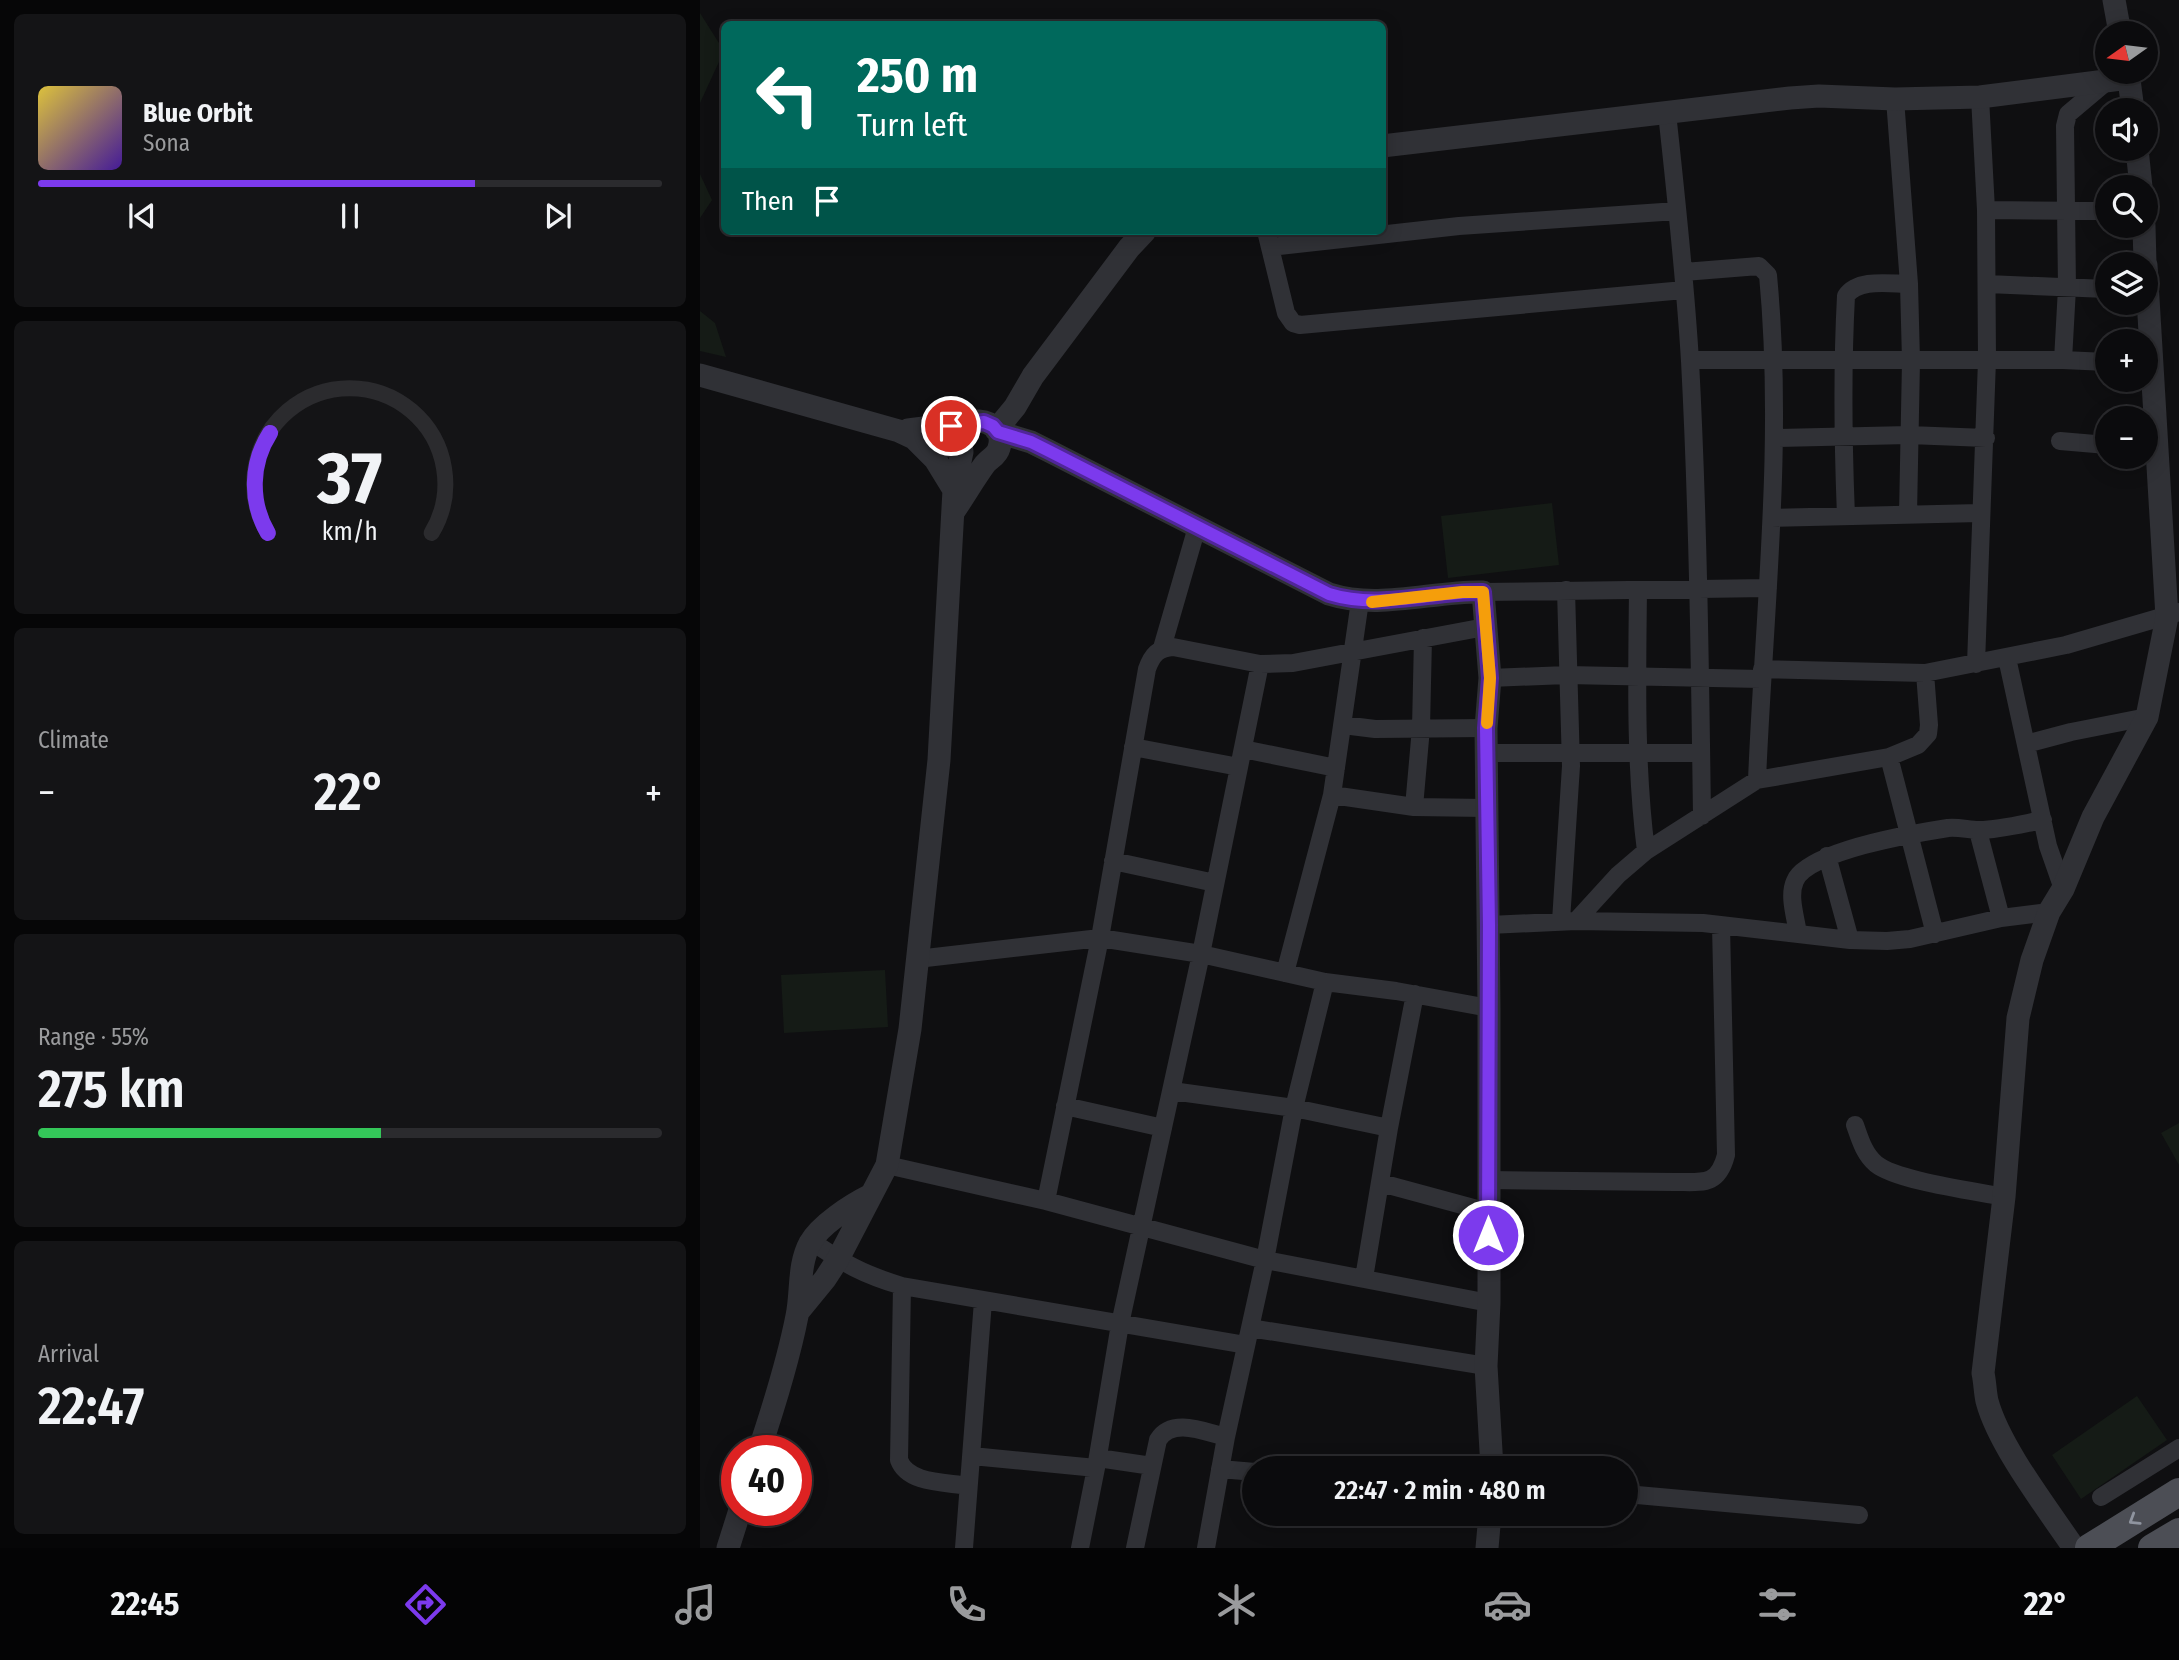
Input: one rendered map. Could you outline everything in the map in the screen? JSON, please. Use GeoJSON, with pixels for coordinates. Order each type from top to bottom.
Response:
{"type":"FeatureCollection","features":[{"type":"Feature","properties":{"kind":"main road"},"geometry":{"type":"LineString","coordinates":[[2090,1548],[2179,1492]]}},
{"type":"Feature","properties":{"kind":"main road"},"geometry":{"type":"LineString","coordinates":[[2152,1548],[2179,1532]]}},
{"type":"Feature","properties":{"kind":"street"},"geometry":{"type":"LineString","coordinates":[[2114,0],[2118,21]]}},
{"type":"Feature","properties":{"kind":"street"},"geometry":{"type":"LineString","coordinates":[[1386,145],[1819,96],[1895,99],[1980,97],[2095,81]]}},
{"type":"Feature","properties":{"kind":"street"},"geometry":{"type":"LineString","coordinates":[[2063,360],[2067,288],[2065,126],[2068,114],[2111,84]]}},
{"type":"Feature","properties":{"kind":"street"},"geometry":{"type":"LineString","coordinates":[[1976,664],[1987,360],[1986,210],[1980,97]]}},
{"type":"Feature","properties":{"kind":"street"},"geometry":{"type":"LineString","coordinates":[[1895,99],[1909,284],[1911,361],[1908,515]]}},
{"type":"Feature","properties":{"kind":"street"},"geometry":{"type":"LineString","coordinates":[[1667,113],[1690,360],[1702,816]]}},
{"type":"Feature","properties":{"kind":"street"},"geometry":{"type":"LineString","coordinates":[[1986,210],[2095,211]]}},
{"type":"Feature","properties":{"kind":"street"},"geometry":{"type":"LineString","coordinates":[[1386,231],[1678,211]]}},
{"type":"Feature","properties":{"kind":"street"},"geometry":{"type":"LineString","coordinates":[[700,375],[961,450],[976,462],[988,437],[1015,407],[1033,376],[1141,235]]}},
{"type":"Feature","properties":{"kind":"street"},"geometry":{"type":"LineString","coordinates":[[1327,235],[1268,239],[1286,313],[1293,323],[1300,325],[1684,281],[1759,266],[1765,270],[1769,280],[1774,360],[1775,438],[1757,780]]}},
{"type":"Feature","properties":{"kind":"street"},"geometry":{"type":"LineString","coordinates":[[1846,516],[1843,360],[1846,296],[1859,285],[1909,284]]}},
{"type":"Feature","properties":{"kind":"street"},"geometry":{"type":"LineString","coordinates":[[1987,284],[2095,289]]}},
{"type":"Feature","properties":{"kind":"street"},"geometry":{"type":"LineString","coordinates":[[1690,360],[2095,361]]}},
{"type":"Feature","properties":{"kind":"street"},"geometry":{"type":"LineString","coordinates":[[906,434],[988,437],[1049,451],[1329,594],[1360,601],[1462,592],[1768,588]]}},
{"type":"Feature","properties":{"kind":"street"},"geometry":{"type":"LineString","coordinates":[[906,434],[935,459],[954,490]]}},
{"type":"Feature","properties":{"kind":"street"},"geometry":{"type":"LineString","coordinates":[[1775,438],[1843,435],[1986,438]]}},
{"type":"Feature","properties":{"kind":"street"},"geometry":{"type":"LineString","coordinates":[[953,513],[988,437]]}},
{"type":"Feature","properties":{"kind":"street"},"geometry":{"type":"LineString","coordinates":[[2060,441],[2095,444]]}},
{"type":"Feature","properties":{"kind":"street"},"geometry":{"type":"LineString","coordinates":[[798,1312],[838,1259],[887,1165],[910,1029],[939,760],[954,490],[961,450]]}},
{"type":"Feature","properties":{"kind":"street"},"geometry":{"type":"LineString","coordinates":[[2074,1548],[2010,1449],[1987,1401],[1983,1373],[2004,1197],[2018,1018],[2032,960],[2049,912],[2063,889],[2093,817],[2147,717],[2173,614],[2154,469]]}},
{"type":"Feature","properties":{"kind":"street"},"geometry":{"type":"LineString","coordinates":[[1772,518],[1980,513]]}},
{"type":"Feature","properties":{"kind":"street"},"geometry":{"type":"LineString","coordinates":[[1046,1201],[1100,939],[1147,669],[1151,658],[1162,648],[1197,527]]}},
{"type":"Feature","properties":{"kind":"street"},"geometry":{"type":"LineString","coordinates":[[1566,590],[1570,752],[1569,921]]}},
{"type":"Feature","properties":{"kind":"street"},"geometry":{"type":"LineString","coordinates":[[1638,590],[1637,752],[1646,851]]}},
{"type":"Feature","properties":{"kind":"street"},"geometry":{"type":"LineString","coordinates":[[1483,592],[1490,678],[1486,728],[1489,925],[1489,1303],[1486,1366],[1491,1456]]}},
{"type":"Feature","properties":{"kind":"street"},"geometry":{"type":"LineString","coordinates":[[1285,973],[1332,795],[1360,601]]}},
{"type":"Feature","properties":{"kind":"street"},"geometry":{"type":"LineString","coordinates":[[1490,678],[1567,675],[1637,678],[1925,673],[2094,638],[2173,614]]}},
{"type":"Feature","properties":{"kind":"street"},"geometry":{"type":"LineString","coordinates":[[1162,648],[1187,649],[1260,664],[1293,663],[1485,626]]}},
{"type":"Feature","properties":{"kind":"street"},"geometry":{"type":"LineString","coordinates":[[1414,807],[1421,728],[1423,638]]}},
{"type":"Feature","properties":{"kind":"street"},"geometry":{"type":"LineString","coordinates":[[2007,658],[2048,846],[2063,889]]}},
{"type":"Feature","properties":{"kind":"street"},"geometry":{"type":"LineString","coordinates":[[1080,1548],[1120,1324],[1201,954],[1260,664]]}},
{"type":"Feature","properties":{"kind":"street"},"geometry":{"type":"LineString","coordinates":[[1569,921],[1646,851],[1757,780],[1889,757],[1918,745],[1928,734],[1925,673]]}},
{"type":"Feature","properties":{"kind":"street"},"geometry":{"type":"LineString","coordinates":[[2026,744],[2147,717]]}},
{"type":"Feature","properties":{"kind":"street"},"geometry":{"type":"LineString","coordinates":[[1343,725],[1375,729],[1486,728]]}},
{"type":"Feature","properties":{"kind":"street"},"geometry":{"type":"LineString","coordinates":[[1133,747],[1239,767]]}},
{"type":"Feature","properties":{"kind":"street"},"geometry":{"type":"LineString","coordinates":[[1243,749],[1336,768]]}},
{"type":"Feature","properties":{"kind":"street"},"geometry":{"type":"LineString","coordinates":[[1486,753],[1701,753]]}},
{"type":"Feature","properties":{"kind":"street"},"geometry":{"type":"LineString","coordinates":[[1889,757],[1935,933]]}},
{"type":"Feature","properties":{"kind":"street"},"geometry":{"type":"LineString","coordinates":[[1332,795],[1414,807],[1486,808]]}},
{"type":"Feature","properties":{"kind":"street"},"geometry":{"type":"LineString","coordinates":[[1798,934],[1792,890],[1794,882],[1807,866],[1827,856],[1908,834],[1962,827],[1978,831],[2043,820]]}},
{"type":"Feature","properties":{"kind":"street"},"geometry":{"type":"LineString","coordinates":[[1978,831],[2001,918]]}},
{"type":"Feature","properties":{"kind":"street"},"geometry":{"type":"LineString","coordinates":[[1827,856],[1850,940]]}},
{"type":"Feature","properties":{"kind":"street"},"geometry":{"type":"LineString","coordinates":[[1113,862],[1215,883]]}},
{"type":"Feature","properties":{"kind":"street"},"geometry":{"type":"LineString","coordinates":[[1489,925],[1569,921],[1721,925],[1850,940],[1887,941],[1910,939],[2001,918],[2049,912]]}},
{"type":"Feature","properties":{"kind":"street"},"geometry":{"type":"LineString","coordinates":[[1488,1180],[1704,1182],[1714,1178],[1723,1166],[1726,1155],[1721,925]]}},
{"type":"Feature","properties":{"kind":"street"},"geometry":{"type":"LineString","coordinates":[[917,959],[1100,939],[1201,954],[1325,982],[1415,994],[1489,1008]]}},
{"type":"Feature","properties":{"kind":"street"},"geometry":{"type":"LineString","coordinates":[[1206,1548],[1226,1437],[1265,1260],[1294,1108],[1325,982]]}},
{"type":"Feature","properties":{"kind":"street"},"geometry":{"type":"LineString","coordinates":[[1364,1278],[1415,994]]}},
{"type":"Feature","properties":{"kind":"street"},"geometry":{"type":"LineString","coordinates":[[1171,1091],[1294,1108],[1389,1128]]}},
{"type":"Feature","properties":{"kind":"street"},"geometry":{"type":"LineString","coordinates":[[1066,1106],[1163,1128]]}},
{"type":"Feature","properties":{"kind":"street"},"geometry":{"type":"LineString","coordinates":[[1855,1125],[1864,1150],[1875,1163],[1892,1174],[2004,1197]]}},
{"type":"Feature","properties":{"kind":"street"},"geometry":{"type":"LineString","coordinates":[[887,1165],[1046,1201],[1265,1260],[1489,1303]]}},
{"type":"Feature","properties":{"kind":"street"},"geometry":{"type":"LineString","coordinates":[[1381,1183],[1488,1212]]}},
{"type":"Feature","properties":{"kind":"street"},"geometry":{"type":"LineString","coordinates":[[764,1435],[788,1361],[798,1312],[804,1257],[811,1241],[847,1210],[869,1196]]}},
{"type":"Feature","properties":{"kind":"street"},"geometry":{"type":"LineString","coordinates":[[811,1241],[870,1276],[902,1286],[1120,1324],[1248,1336],[1486,1366]]}},
{"type":"Feature","properties":{"kind":"street"},"geometry":{"type":"LineString","coordinates":[[902,1286],[898,1444],[900,1460],[903,1469],[911,1474],[968,1486]]}},
{"type":"Feature","properties":{"kind":"street"},"geometry":{"type":"LineString","coordinates":[[964,1548],[983,1301]]}},
{"type":"Feature","properties":{"kind":"street"},"geometry":{"type":"LineString","coordinates":[[1135,1548],[1158,1440],[1162,1434],[1178,1427],[1226,1437]]}},
{"type":"Feature","properties":{"kind":"street"},"geometry":{"type":"LineString","coordinates":[[2101,1497],[2179,1448]]}},
{"type":"Feature","properties":{"kind":"street"},"geometry":{"type":"LineString","coordinates":[[972,1456],[1152,1466]]}},
{"type":"Feature","properties":{"kind":"street"},"geometry":{"type":"LineString","coordinates":[[1220,1469],[1242,1471]]}},
{"type":"Feature","properties":{"kind":"street"},"geometry":{"type":"LineString","coordinates":[[1638,1495],[1859,1515]]}},
{"type":"Feature","properties":{"kind":"street"},"geometry":{"type":"LineString","coordinates":[[728,1548],[735,1526]]}},
{"type":"Feature","properties":{"kind":"street"},"geometry":{"type":"LineString","coordinates":[[1487,1548],[1489,1526]]}},
{"type":"Feature","properties":{"kind":"shaded area"},"geometry":{"type":"Polygon","coordinates":[[[700,13],[721,46],[721,58],[700,103],[700,13]]]}},
{"type":"Feature","properties":{"kind":"shaded area"},"geometry":{"type":"Polygon","coordinates":[[[700,174],[712,200],[700,218],[700,174]]]}},
{"type":"Feature","properties":{"kind":"shaded area"},"geometry":{"type":"Polygon","coordinates":[[[700,311],[715,323],[726,357],[700,351],[700,311]]]}},
{"type":"Feature","properties":{"kind":"shaded area"},"geometry":{"type":"Polygon","coordinates":[[[1552,503],[1559,565],[1448,578],[1441,516],[1552,503]]]}},
{"type":"Feature","properties":{"kind":"shaded area"},"geometry":{"type":"Polygon","coordinates":[[[885,970],[888,1027],[784,1033],[781,975],[885,970]]]}},
{"type":"Feature","properties":{"kind":"shaded area"},"geometry":{"type":"Polygon","coordinates":[[[2179,1123],[2179,1165],[2161,1133],[2179,1123]]]}},
{"type":"Feature","properties":{"kind":"shaded area"},"geometry":{"type":"Polygon","coordinates":[[[2137,1396],[2167,1440],[2081,1499],[2052,1455],[2137,1396]]]}},
{"type":"Feature","properties":{"kind":"slow traffic"},"geometry":{"type":"LineString","coordinates":[[1372,602],[1483,592],[1490,678],[1487,723]]}},
{"type":"Feature","properties":{"kind":"route"},"geometry":{"type":"LineString","coordinates":[[951,426],[979,421],[989,423],[998,432],[1031,442],[1329,594],[1370,602],[1483,592],[1490,678],[1486,728],[1489,925],[1488,1235]]}}]}
